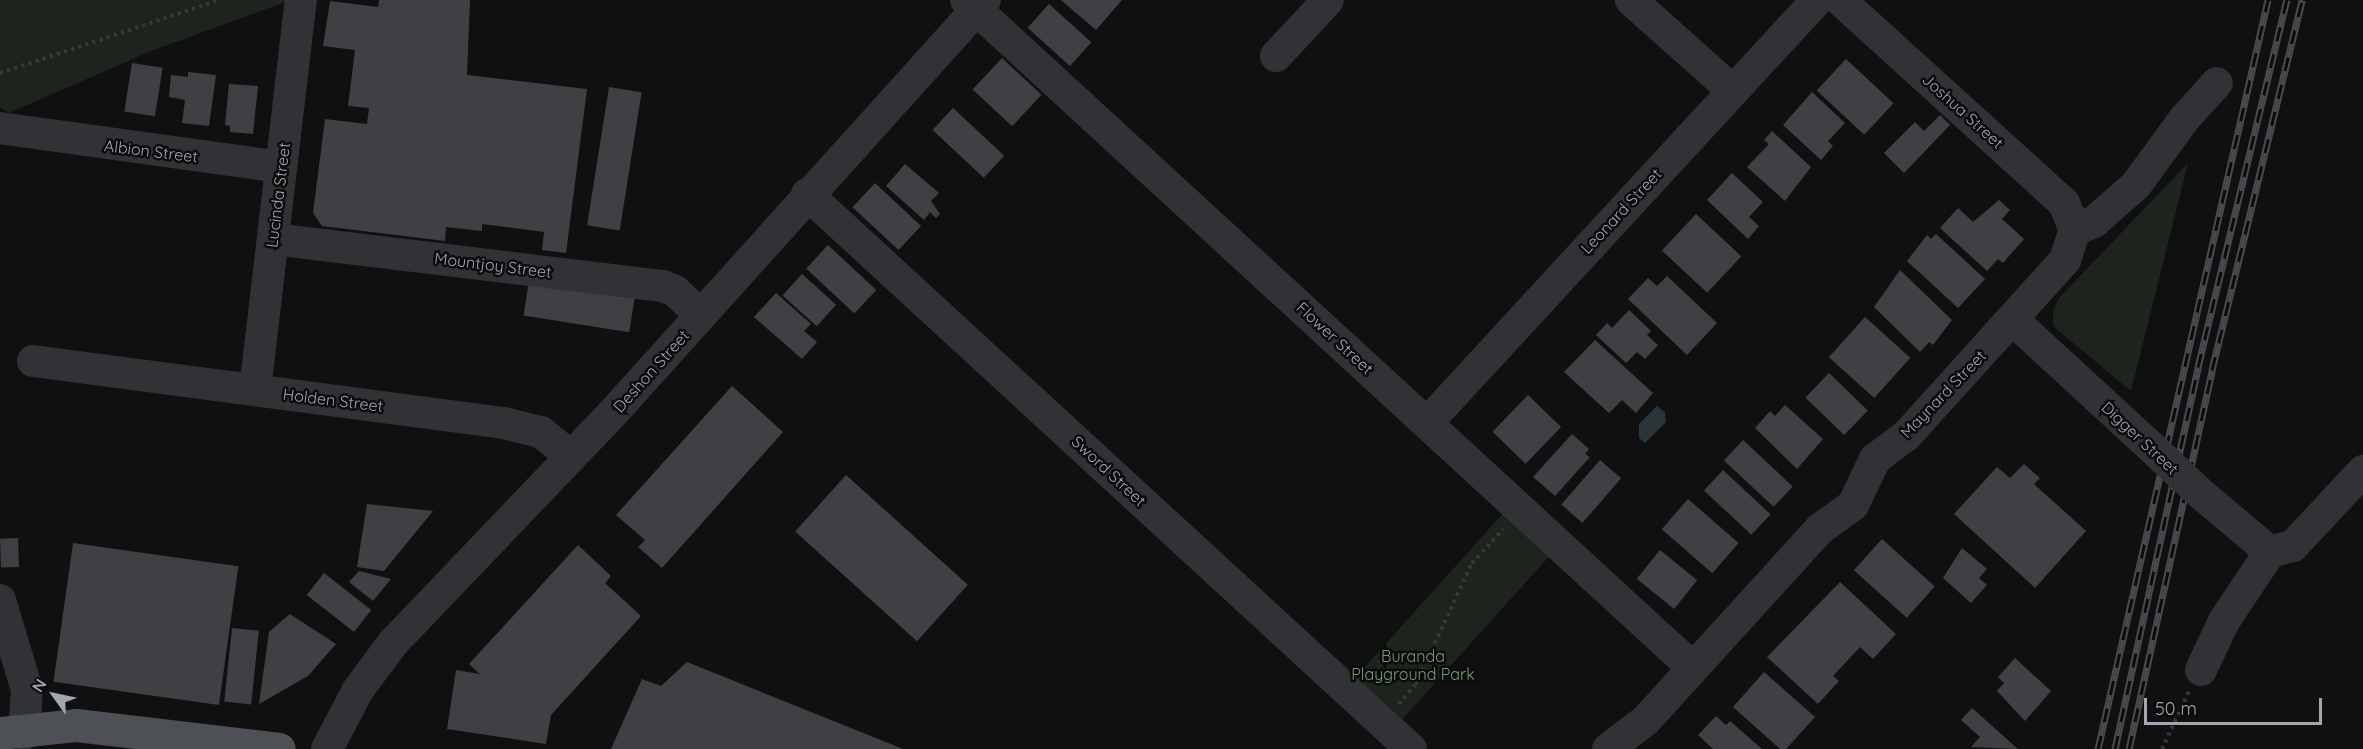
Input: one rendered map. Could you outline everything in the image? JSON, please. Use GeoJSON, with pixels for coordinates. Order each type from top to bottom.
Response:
{"type":"FeatureCollection","features":[{"type":"Feature","properties":{"kind":"main road"},"geometry":{"type":"LineString","coordinates":[[25,738],[76,725],[279,749]]}},
{"type":"Feature","properties":{"kind":"street","name":"Lucinda Street"},"geometry":{"type":"LineString","coordinates":[[255,390],[301,0]]}},
{"type":"Feature","properties":{"kind":"street"},"geometry":{"type":"LineString","coordinates":[[1276,56],[1328,0]]}},
{"type":"Feature","properties":{"kind":"street"},"geometry":{"type":"LineString","coordinates":[[1631,0],[1732,91]]}},
{"type":"Feature","properties":{"kind":"street","name":"Leonard Street"},"geometry":{"type":"LineString","coordinates":[[1426,423],[1817,0]]}},
{"type":"Feature","properties":{"kind":"street","name":"Joshua Street"},"geometry":{"type":"LineString","coordinates":[[1840,0],[2064,203],[2076,230]]}},
{"type":"Feature","properties":{"kind":"street","name":"Deshon Street"},"geometry":{"type":"LineString","coordinates":[[327,749],[358,690],[392,644],[701,315],[976,3]]}},
{"type":"Feature","properties":{"kind":"street","name":"Flower Street"},"geometry":{"type":"LineString","coordinates":[[976,3],[1426,423],[1693,668]]}},
{"type":"Feature","properties":{"kind":"street"},"geometry":{"type":"LineString","coordinates":[[2076,230],[2094,222],[2120,202],[2217,83]]}},
{"type":"Feature","properties":{"kind":"street","name":"Albion Street"},"geometry":{"type":"LineString","coordinates":[[7,131],[281,167]]}},
{"type":"Feature","properties":{"kind":"street","name":"Sword Street"},"geometry":{"type":"LineString","coordinates":[[807,194],[1411,749]]}},
{"type":"Feature","properties":{"kind":"street","name":"Maynard Street"},"geometry":{"type":"LineString","coordinates":[[1608,749],[1646,720],[1820,529],[1853,505],[1875,459],[1906,436],[2013,320],[2065,260],[2076,230]]}},
{"type":"Feature","properties":{"kind":"street","name":"Mountjoy Street"},"geometry":{"type":"LineString","coordinates":[[273,239],[663,286],[675,291],[701,315]]}},
{"type":"Feature","properties":{"kind":"street","name":"Digger Street"},"geometry":{"type":"LineString","coordinates":[[2013,320],[2200,493],[2270,552]]}},
{"type":"Feature","properties":{"kind":"street","name":"Holden Street"},"geometry":{"type":"LineString","coordinates":[[33,361],[527,427],[571,456]]}},
{"type":"Feature","properties":{"kind":"street"},"geometry":{"type":"LineString","coordinates":[[2201,670],[2224,621],[2270,552],[2293,546],[2363,471]]}},
{"type":"Feature","properties":{"kind":"street"},"geometry":{"type":"LineString","coordinates":[[0,600],[27,690],[25,738]]}},
{"type":"Feature","properties":{"kind":"path"},"geometry":{"type":"LineString","coordinates":[[0,73],[219,0]]}},
{"type":"Feature","properties":{"kind":"path"},"geometry":{"type":"LineString","coordinates":[[1383,723],[1416,684],[1472,563],[1522,509]]}},
{"type":"Feature","properties":{"kind":"path"},"geometry":{"type":"LineString","coordinates":[[2162,749],[2201,670]]}},
{"type":"Feature","properties":{"kind":"green space"},"geometry":{"type":"Polygon","coordinates":[[[0,0],[291,0],[151,51],[9,113],[0,107],[0,0]]]}},
{"type":"Feature","properties":{"kind":"green space"},"geometry":{"type":"Polygon","coordinates":[[[2188,163],[2131,391],[2053,326],[2053,311],[2059,298],[2188,163]]]}},
{"type":"Feature","properties":{"kind":"green space","name":"Buranda Playground Park"},"geometry":{"type":"Polygon","coordinates":[[[1507,509],[1554,551],[1403,719],[1356,677],[1507,509]]]}},
{"type":"Feature","properties":{"kind":"shaded area"},"geometry":{"type":"Polygon","coordinates":[[[1657,406],[1665,412],[1666,422],[1645,443],[1639,438],[1639,424],[1657,406]]]}},
{"type":"Feature","properties":{"kind":"building"},"geometry":{"type":"Polygon","coordinates":[[[379,0],[470,0],[467,75],[587,89],[566,253],[542,250],[544,232],[482,224],[482,231],[446,227],[445,241],[322,226],[313,213],[325,119],[367,124],[369,108],[348,106],[355,50],[323,46],[330,1],[378,7],[379,0]]]}},
{"type":"Feature","properties":{"kind":"building"},"geometry":{"type":"Polygon","coordinates":[[[1061,0],[1122,0],[1096,30],[1061,0]]]}},
{"type":"Feature","properties":{"kind":"building"},"geometry":{"type":"Polygon","coordinates":[[[1049,4],[1091,42],[1070,66],[1028,28],[1049,4]]]}},
{"type":"Feature","properties":{"kind":"building"},"geometry":{"type":"Polygon","coordinates":[[[1002,58],[1041,95],[1012,126],[973,89],[1002,58]]]}},
{"type":"Feature","properties":{"kind":"building"},"geometry":{"type":"Polygon","coordinates":[[[1846,59],[1894,103],[1864,135],[1817,90],[1846,59]]]}},
{"type":"Feature","properties":{"kind":"building"},"geometry":{"type":"Polygon","coordinates":[[[132,63],[163,68],[155,116],[124,111],[132,63]]]}},
{"type":"Feature","properties":{"kind":"building"},"geometry":{"type":"Polygon","coordinates":[[[188,72],[216,75],[209,126],[182,123],[185,100],[169,97],[171,75],[188,77],[188,72]]]}},
{"type":"Feature","properties":{"kind":"building"},"geometry":{"type":"Polygon","coordinates":[[[229,84],[258,86],[253,134],[230,132],[230,126],[225,125],[229,84]]]}},
{"type":"Feature","properties":{"kind":"building"},"geometry":{"type":"Polygon","coordinates":[[[609,87],[642,92],[620,230],[587,225],[609,87]]]}},
{"type":"Feature","properties":{"kind":"building"},"geometry":{"type":"Polygon","coordinates":[[[1812,92],[1845,123],[1828,141],[1833,146],[1821,160],[1783,125],[1812,92]]]}},
{"type":"Feature","properties":{"kind":"building"},"geometry":{"type":"Polygon","coordinates":[[[953,108],[1004,156],[984,178],[933,130],[953,108]]]}},
{"type":"Feature","properties":{"kind":"building"},"geometry":{"type":"Polygon","coordinates":[[[1940,115],[1950,125],[1904,173],[1884,153],[1915,122],[1924,131],[1940,115]]]}},
{"type":"Feature","properties":{"kind":"building"},"geometry":{"type":"Polygon","coordinates":[[[1772,131],[1811,167],[1785,201],[1747,167],[1769,144],[1764,140],[1772,131]]]}},
{"type":"Feature","properties":{"kind":"building"},"geometry":{"type":"Polygon","coordinates":[[[905,164],[939,193],[931,201],[940,214],[936,218],[930,212],[924,220],[886,186],[905,164]]]}},
{"type":"Feature","properties":{"kind":"building"},"geometry":{"type":"Polygon","coordinates":[[[1732,173],[1763,202],[1749,217],[1759,226],[1748,239],[1707,200],[1732,173]]]}},
{"type":"Feature","properties":{"kind":"building"},"geometry":{"type":"Polygon","coordinates":[[[875,183],[921,226],[899,250],[852,207],[875,183]]]}},
{"type":"Feature","properties":{"kind":"building"},"geometry":{"type":"Polygon","coordinates":[[[1999,200],[2010,210],[2002,219],[2024,239],[2003,263],[1998,259],[1987,271],[1940,228],[1958,208],[1973,222],[1999,200]]]}},
{"type":"Feature","properties":{"kind":"building"},"geometry":{"type":"Polygon","coordinates":[[[1696,214],[1741,256],[1707,293],[1662,251],[1696,214]]]}},
{"type":"Feature","properties":{"kind":"building"},"geometry":{"type":"Polygon","coordinates":[[[1936,234],[1985,279],[1958,308],[1907,261],[1927,235],[1931,239],[1936,234]]]}},
{"type":"Feature","properties":{"kind":"building"},"geometry":{"type":"Polygon","coordinates":[[[828,245],[876,290],[854,313],[806,268],[828,245]]]}},
{"type":"Feature","properties":{"kind":"building"},"geometry":{"type":"Polygon","coordinates":[[[1900,270],[1952,320],[1933,345],[1929,342],[1920,352],[1874,307],[1900,270]]]}},
{"type":"Feature","properties":{"kind":"building"},"geometry":{"type":"Polygon","coordinates":[[[802,274],[836,305],[817,326],[783,296],[802,274]]]}},
{"type":"Feature","properties":{"kind":"building"},"geometry":{"type":"Polygon","coordinates":[[[1667,276],[1717,323],[1687,355],[1628,299],[1648,278],[1657,286],[1667,276]]]}},
{"type":"Feature","properties":{"kind":"building"},"geometry":{"type":"Polygon","coordinates":[[[529,281],[635,298],[629,332],[524,316],[529,281]]]}},
{"type":"Feature","properties":{"kind":"building"},"geometry":{"type":"Polygon","coordinates":[[[776,293],[811,324],[804,331],[817,342],[802,359],[754,317],[776,293]]]}},
{"type":"Feature","properties":{"kind":"building"},"geometry":{"type":"Polygon","coordinates":[[[1629,310],[1651,331],[1647,335],[1658,345],[1645,359],[1637,352],[1626,363],[1596,335],[1607,323],[1612,328],[1629,310]]]}},
{"type":"Feature","properties":{"kind":"building"},"geometry":{"type":"Polygon","coordinates":[[[1865,317],[1910,358],[1874,398],[1829,357],[1865,317]]]}},
{"type":"Feature","properties":{"kind":"building"},"geometry":{"type":"Polygon","coordinates":[[[1595,340],[1653,393],[1636,413],[1622,400],[1609,413],[1564,372],[1595,340]]]}},
{"type":"Feature","properties":{"kind":"building"},"geometry":{"type":"Polygon","coordinates":[[[1829,373],[1868,411],[1844,435],[1805,397],[1829,373]]]}},
{"type":"Feature","properties":{"kind":"building"},"geometry":{"type":"Polygon","coordinates":[[[732,386],[783,432],[662,568],[638,547],[645,540],[616,515],[732,386]]]}},
{"type":"Feature","properties":{"kind":"building"},"geometry":{"type":"Polygon","coordinates":[[[1528,395],[1561,427],[1526,464],[1493,432],[1528,395]]]}},
{"type":"Feature","properties":{"kind":"building"},"geometry":{"type":"Polygon","coordinates":[[[1785,405],[1823,439],[1797,469],[1755,428],[1770,411],[1775,416],[1785,405]]]}},
{"type":"Feature","properties":{"kind":"building"},"geometry":{"type":"Polygon","coordinates":[[[1572,434],[1589,449],[1585,454],[1590,457],[1555,496],[1533,477],[1572,434]]]}},
{"type":"Feature","properties":{"kind":"building"},"geometry":{"type":"Polygon","coordinates":[[[1743,440],[1793,486],[1774,507],[1724,460],[1743,440]]]}},
{"type":"Feature","properties":{"kind":"building"},"geometry":{"type":"Polygon","coordinates":[[[1600,460],[1621,478],[1582,523],[1561,505],[1600,460]]]}},
{"type":"Feature","properties":{"kind":"building"},"geometry":{"type":"Polygon","coordinates":[[[2024,464],[2040,478],[2034,484],[2086,531],[2035,588],[1954,514],[1997,467],[2010,478],[2024,464]]]}},
{"type":"Feature","properties":{"kind":"building"},"geometry":{"type":"Polygon","coordinates":[[[1723,470],[1771,514],[1751,535],[1704,490],[1723,470]]]}},
{"type":"Feature","properties":{"kind":"building"},"geometry":{"type":"Polygon","coordinates":[[[846,475],[968,585],[917,641],[795,531],[846,475]]]}},
{"type":"Feature","properties":{"kind":"building"},"geometry":{"type":"Polygon","coordinates":[[[1688,499],[1739,543],[1712,573],[1662,529],[1688,499]]]}},
{"type":"Feature","properties":{"kind":"building"},"geometry":{"type":"Polygon","coordinates":[[[367,504],[433,511],[384,571],[357,567],[367,504]]]}},
{"type":"Feature","properties":{"kind":"building"},"geometry":{"type":"Polygon","coordinates":[[[18,538],[19,567],[1,568],[0,539],[18,538]]]}},
{"type":"Feature","properties":{"kind":"building"},"geometry":{"type":"Polygon","coordinates":[[[1882,539],[1935,587],[1907,618],[1854,570],[1882,539]]]}},
{"type":"Feature","properties":{"kind":"building"},"geometry":{"type":"Polygon","coordinates":[[[73,543],[238,566],[219,705],[54,682],[73,543]]]}},
{"type":"Feature","properties":{"kind":"building"},"geometry":{"type":"Polygon","coordinates":[[[578,545],[611,576],[605,583],[641,616],[551,715],[546,744],[447,729],[456,670],[480,674],[469,664],[578,545]]]}},
{"type":"Feature","properties":{"kind":"building"},"geometry":{"type":"Polygon","coordinates":[[[1962,548],[1987,569],[1979,578],[1987,585],[1971,603],[1943,578],[1962,548]]]}},
{"type":"Feature","properties":{"kind":"building"},"geometry":{"type":"Polygon","coordinates":[[[1660,550],[1697,580],[1674,609],[1637,579],[1660,550]]]}},
{"type":"Feature","properties":{"kind":"building"},"geometry":{"type":"Polygon","coordinates":[[[359,571],[391,579],[373,601],[349,582],[359,571]]]}},
{"type":"Feature","properties":{"kind":"building"},"geometry":{"type":"Polygon","coordinates":[[[324,573],[371,610],[354,632],[307,595],[324,573]]]}},
{"type":"Feature","properties":{"kind":"building"},"geometry":{"type":"Polygon","coordinates":[[[1840,582],[1896,634],[1873,659],[1860,647],[1833,676],[1839,681],[1818,704],[1767,657],[1840,582]]]}},
{"type":"Feature","properties":{"kind":"building"},"geometry":{"type":"Polygon","coordinates":[[[290,614],[336,644],[308,676],[259,704],[269,632],[290,614]]]}},
{"type":"Feature","properties":{"kind":"building"},"geometry":{"type":"Polygon","coordinates":[[[232,628],[259,631],[251,704],[224,702],[232,628]]]}},
{"type":"Feature","properties":{"kind":"building"},"geometry":{"type":"Polygon","coordinates":[[[2015,658],[2051,691],[2025,721],[1997,691],[2004,683],[1998,677],[2015,658]]]}},
{"type":"Feature","properties":{"kind":"building"},"geometry":{"type":"Polygon","coordinates":[[[687,662],[903,749],[611,749],[642,679],[661,686],[687,662]]]}},
{"type":"Feature","properties":{"kind":"building"},"geometry":{"type":"Polygon","coordinates":[[[1764,672],[1815,717],[1786,749],[1780,749],[1733,707],[1764,672]]]}},
{"type":"Feature","properties":{"kind":"building"},"geometry":{"type":"Polygon","coordinates":[[[1972,708],[2018,749],[1971,747],[1980,737],[1961,720],[1972,708]]]}},
{"type":"Feature","properties":{"kind":"building"},"geometry":{"type":"Polygon","coordinates":[[[1716,716],[1726,725],[1730,721],[1762,749],[1713,749],[1698,735],[1716,716]]]}},
{"type":"Feature","properties":{"kind":"railway"},"geometry":{"type":"LineString","coordinates":[[2098,749],[2268,0]]}},
{"type":"Feature","properties":{"kind":"railway"},"geometry":{"type":"LineString","coordinates":[[2115,749],[2198,367],[2287,0]]}},
{"type":"Feature","properties":{"kind":"railway"},"geometry":{"type":"LineString","coordinates":[[2129,749],[2212,370],[2302,0]]}}]}
